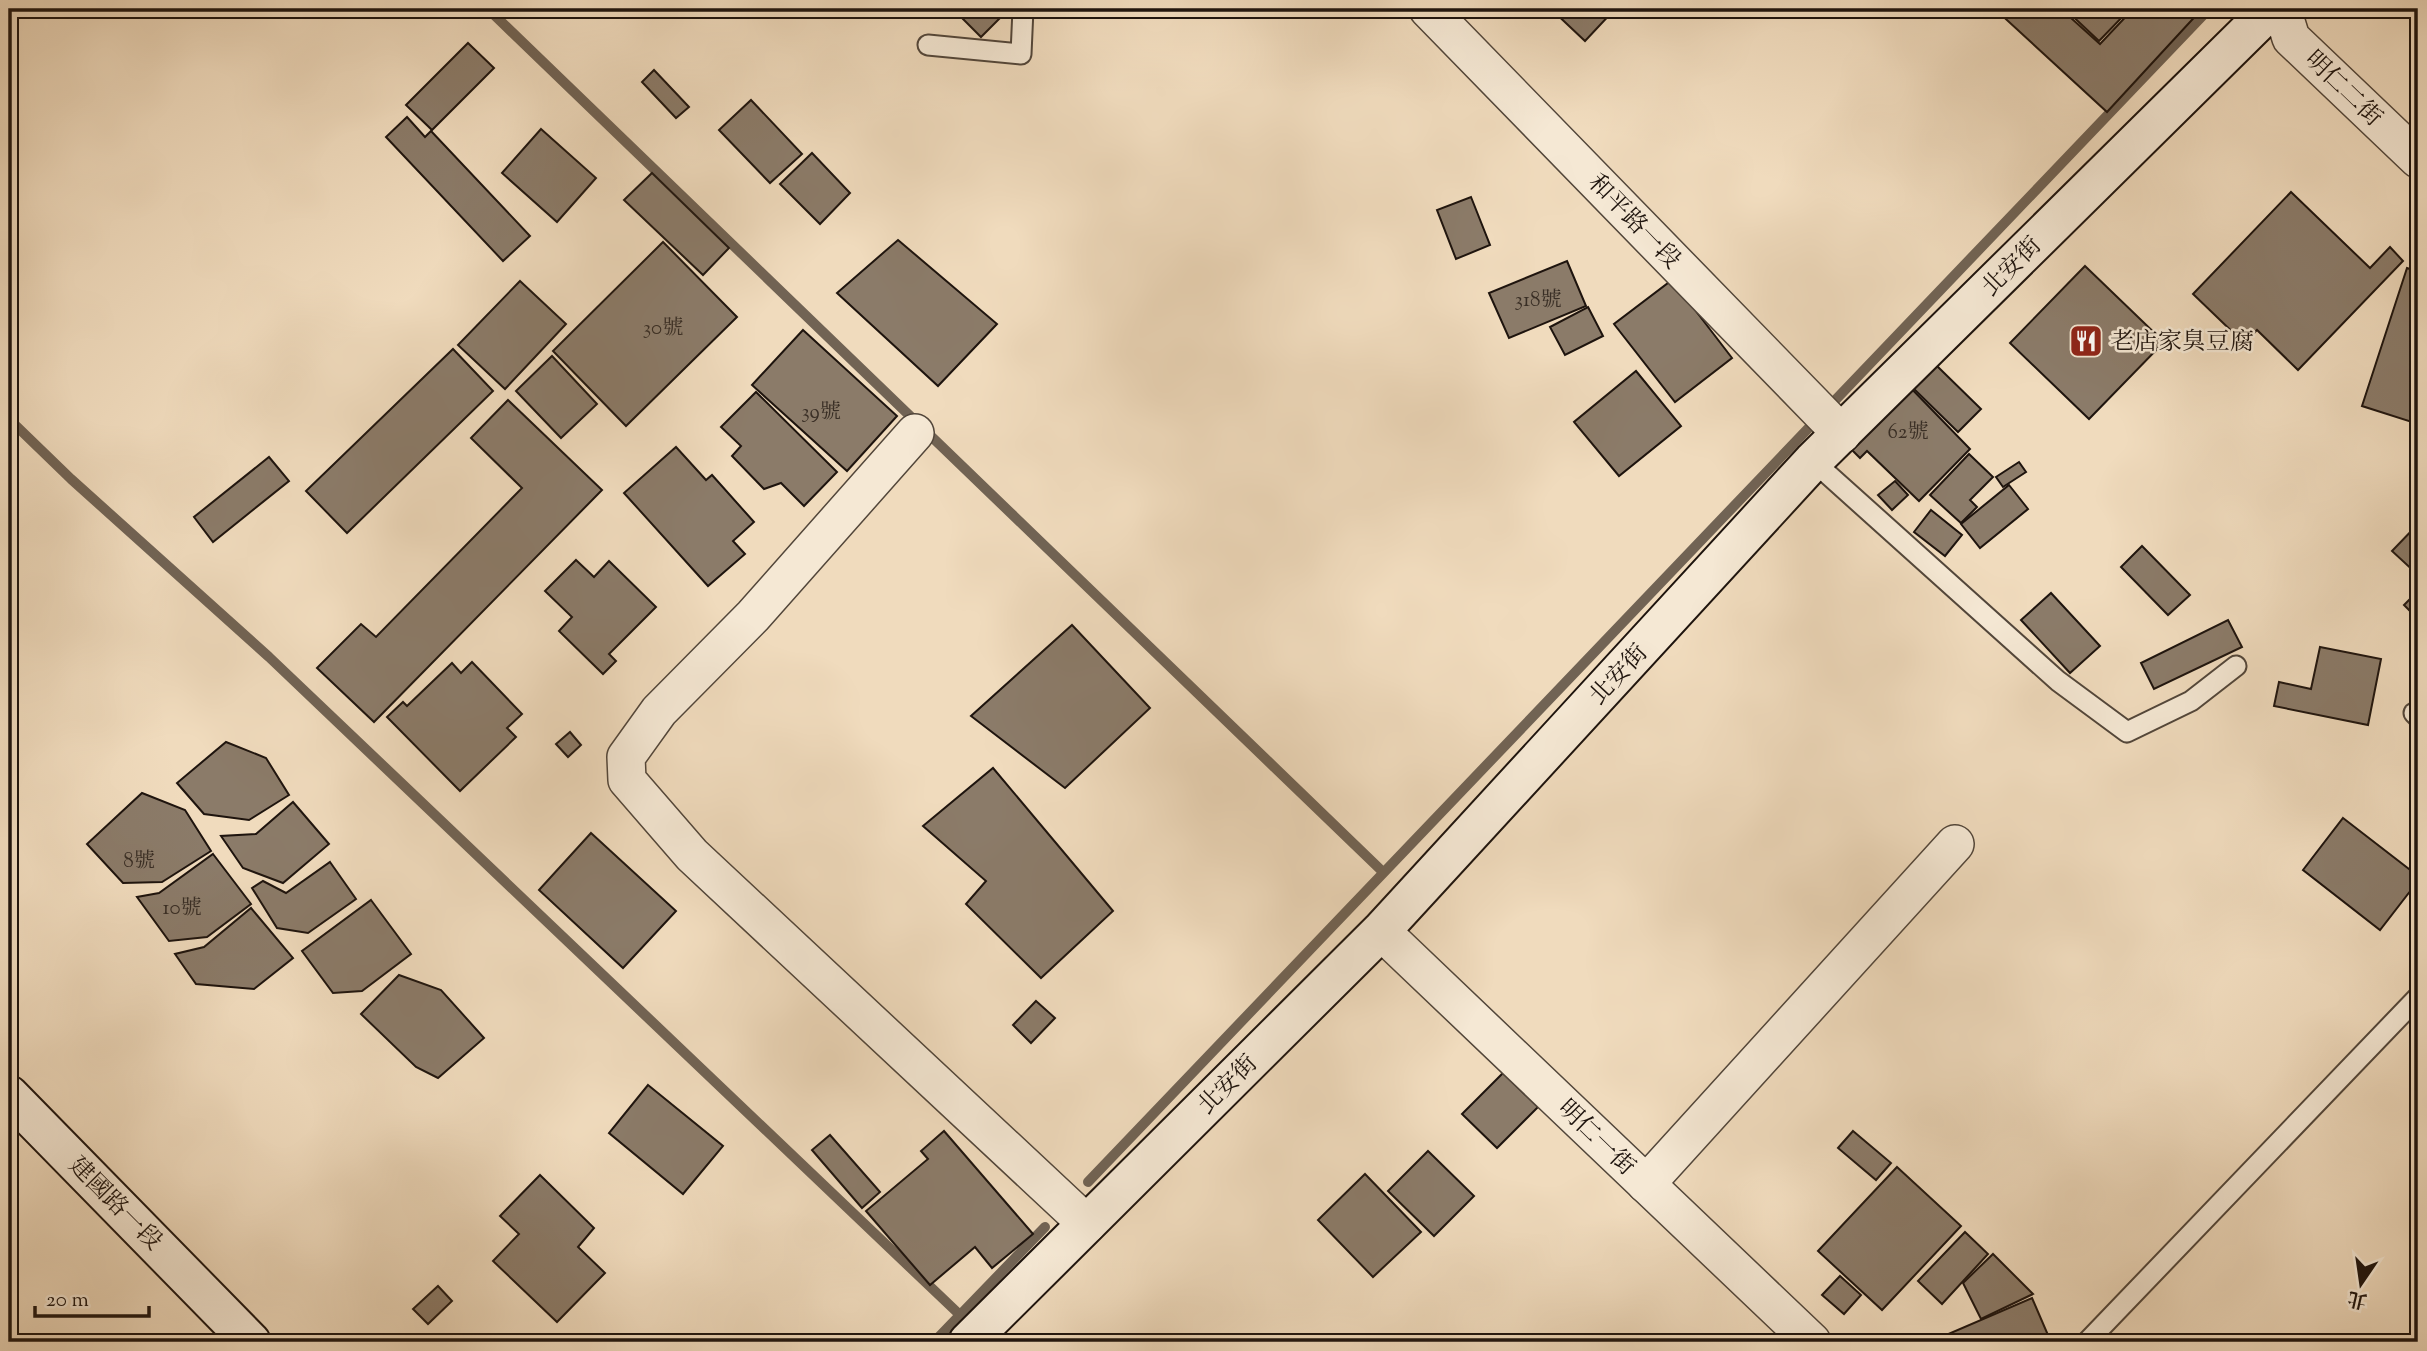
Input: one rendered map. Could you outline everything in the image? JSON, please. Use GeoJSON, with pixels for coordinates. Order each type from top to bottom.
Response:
{"type":"FeatureCollection","features":[{"type":"Feature","properties":{"kind":"street","name":"和平路一段"},"geometry":{"type":"LineString","coordinates":[[1428,9],[1828,420]]}},
{"type":"Feature","properties":{"kind":"street","name":"北安街"},"geometry":{"type":"LineString","coordinates":[[968,1342],[1381,931],[1813,461],[1828,420],[2271,9]]}},
{"type":"Feature","properties":{"kind":"street","name":"明仁二街"},"geometry":{"type":"LineString","coordinates":[[2282,9],[2291,38],[2418,159]]}},
{"type":"Feature","properties":{"kind":"street"},"geometry":{"type":"LineString","coordinates":[[915,433],[753,616],[659,711],[626,757],[627,780],[692,855],[1087,1224]]}},
{"type":"Feature","properties":{"kind":"street"},"geometry":{"type":"LineString","coordinates":[[1646,1184],[1955,844]]}},
{"type":"Feature","properties":{"kind":"street","name":"明仁一街"},"geometry":{"type":"LineString","coordinates":[[1381,931],[1812,1342]]}},
{"type":"Feature","properties":{"kind":"street","name":"建國路一段"},"geometry":{"type":"LineString","coordinates":[[9,1095],[251,1342]]}},
{"type":"Feature","properties":{"kind":"lane"},"geometry":{"type":"LineString","coordinates":[[928,45],[1021,54],[1023,9]]}},
{"type":"Feature","properties":{"kind":"lane"},"geometry":{"type":"LineString","coordinates":[[1813,461],[2058,681],[2127,732],[2191,701],[2236,666]]}},
{"type":"Feature","properties":{"kind":"lane"},"geometry":{"type":"LineString","coordinates":[[2087,1342],[2414,1010]]}},
{"type":"Feature","properties":{"kind":"building"},"geometry":{"type":"Polygon","coordinates":[[[953,9],[1009,9],[981,37],[953,9]]]}},
{"type":"Feature","properties":{"kind":"building"},"geometry":{"type":"Polygon","coordinates":[[[1551,9],[1615,9],[1585,41],[1551,9]]]}},
{"type":"Feature","properties":{"kind":"building"},"geometry":{"type":"Polygon","coordinates":[[[1997,9],[2061,9],[2100,44],[2133,9],[2202,9],[2107,112],[1997,9]]]}},
{"type":"Feature","properties":{"kind":"building"},"geometry":{"type":"Polygon","coordinates":[[[2065,9],[2130,9],[2099,41],[2065,9]]]}},
{"type":"Feature","properties":{"kind":"building"},"geometry":{"type":"Polygon","coordinates":[[[468,43],[494,68],[432,130],[406,105],[468,43]]]}},
{"type":"Feature","properties":{"kind":"building"},"geometry":{"type":"Polygon","coordinates":[[[654,70],[689,107],[676,118],[642,82],[654,70]]]}},
{"type":"Feature","properties":{"kind":"building"},"geometry":{"type":"Polygon","coordinates":[[[751,100],[802,154],[770,183],[719,130],[751,100]]]}},
{"type":"Feature","properties":{"kind":"building"},"geometry":{"type":"Polygon","coordinates":[[[407,117],[425,137],[431,131],[530,236],[503,261],[386,137],[407,117]]]}},
{"type":"Feature","properties":{"kind":"building"},"geometry":{"type":"Polygon","coordinates":[[[541,129],[596,178],[557,222],[502,173],[541,129]]]}},
{"type":"Feature","properties":{"kind":"building"},"geometry":{"type":"Polygon","coordinates":[[[812,153],[850,193],[820,224],[780,184],[812,153]]]}},
{"type":"Feature","properties":{"kind":"building"},"geometry":{"type":"Polygon","coordinates":[[[652,173],[729,248],[703,275],[624,200],[652,173]]]}},
{"type":"Feature","properties":{"kind":"building"},"geometry":{"type":"Polygon","coordinates":[[[2291,192],[2370,268],[2390,247],[2403,261],[2298,370],[2257,330],[2244,343],[2193,294],[2291,192]]]}},
{"type":"Feature","properties":{"kind":"building"},"geometry":{"type":"Polygon","coordinates":[[[1471,197],[1490,245],[1456,259],[1437,210],[1471,197]]]}},
{"type":"Feature","properties":{"kind":"building"},"geometry":{"type":"Polygon","coordinates":[[[898,240],[997,324],[938,386],[837,293],[898,240]]]}},
{"type":"Feature","properties":{"kind":"building"},"geometry":{"type":"Polygon","coordinates":[[[663,242],[737,317],[626,426],[553,351],[663,242]]]}},
{"type":"Feature","properties":{"kind":"building"},"geometry":{"type":"Polygon","coordinates":[[[1567,261],[1586,306],[1509,338],[1489,293],[1567,261]]]}},
{"type":"Feature","properties":{"kind":"building"},"geometry":{"type":"Polygon","coordinates":[[[2085,266],[2164,342],[2089,419],[2010,343],[2085,266]]]}},
{"type":"Feature","properties":{"kind":"building"},"geometry":{"type":"Polygon","coordinates":[[[2407,268],[2418,272],[2418,424],[2362,406],[2407,268]]]}},
{"type":"Feature","properties":{"kind":"building"},"geometry":{"type":"Polygon","coordinates":[[[1672,280],[1732,358],[1675,402],[1614,324],[1672,280]]]}},
{"type":"Feature","properties":{"kind":"building"},"geometry":{"type":"Polygon","coordinates":[[[520,281],[566,324],[505,389],[458,345],[520,281]]]}},
{"type":"Feature","properties":{"kind":"building"},"geometry":{"type":"Polygon","coordinates":[[[1588,307],[1603,336],[1565,355],[1550,327],[1588,307]]]}},
{"type":"Feature","properties":{"kind":"building"},"geometry":{"type":"Polygon","coordinates":[[[803,330],[897,416],[847,471],[752,385],[803,330]]]}},
{"type":"Feature","properties":{"kind":"building"},"geometry":{"type":"Polygon","coordinates":[[[453,349],[493,391],[347,533],[306,491],[453,349]]]}},
{"type":"Feature","properties":{"kind":"building"},"geometry":{"type":"Polygon","coordinates":[[[552,356],[597,404],[561,438],[516,391],[552,356]]]}},
{"type":"Feature","properties":{"kind":"building"},"geometry":{"type":"Polygon","coordinates":[[[1936,365],[1981,409],[1958,432],[1913,388],[1936,365]]]}},
{"type":"Feature","properties":{"kind":"building"},"geometry":{"type":"Polygon","coordinates":[[[1636,371],[1681,426],[1619,476],[1574,422],[1636,371]]]}},
{"type":"Feature","properties":{"kind":"building"},"geometry":{"type":"Polygon","coordinates":[[[1904,381],[1970,449],[1919,501],[1867,451],[1860,458],[1844,442],[1904,381]]]}},
{"type":"Feature","properties":{"kind":"building"},"geometry":{"type":"Polygon","coordinates":[[[756,392],[837,472],[804,506],[781,483],[764,489],[732,456],[741,446],[721,427],[756,392]]]}},
{"type":"Feature","properties":{"kind":"building"},"geometry":{"type":"Polygon","coordinates":[[[508,400],[602,490],[374,722],[317,668],[361,624],[376,637],[522,488],[471,438],[508,400]]]}},
{"type":"Feature","properties":{"kind":"building"},"geometry":{"type":"Polygon","coordinates":[[[676,447],[706,480],[712,475],[754,522],[733,541],[745,554],[708,586],[624,493],[676,447]]]}},
{"type":"Feature","properties":{"kind":"building"},"geometry":{"type":"Polygon","coordinates":[[[1969,454],[1993,477],[1970,500],[1977,507],[1961,523],[1930,495],[1969,454]]]}},
{"type":"Feature","properties":{"kind":"building"},"geometry":{"type":"Polygon","coordinates":[[[269,457],[289,481],[213,542],[194,517],[269,457]]]}},
{"type":"Feature","properties":{"kind":"building"},"geometry":{"type":"Polygon","coordinates":[[[2019,462],[2026,472],[2003,487],[1996,477],[2019,462]]]}},
{"type":"Feature","properties":{"kind":"building"},"geometry":{"type":"Polygon","coordinates":[[[1895,481],[1908,495],[1892,510],[1878,495],[1895,481]]]}},
{"type":"Feature","properties":{"kind":"building"},"geometry":{"type":"Polygon","coordinates":[[[2009,485],[2028,509],[1980,548],[1961,524],[2009,485]]]}},
{"type":"Feature","properties":{"kind":"building"},"geometry":{"type":"Polygon","coordinates":[[[1931,510],[1962,535],[1945,556],[1914,532],[1931,510]]]}},
{"type":"Feature","properties":{"kind":"building"},"geometry":{"type":"Polygon","coordinates":[[[2418,524],[2418,575],[2392,551],[2418,524]]]}},
{"type":"Feature","properties":{"kind":"building"},"geometry":{"type":"Polygon","coordinates":[[[2142,546],[2190,595],[2168,615],[2121,567],[2142,546]]]}},
{"type":"Feature","properties":{"kind":"building"},"geometry":{"type":"Polygon","coordinates":[[[576,560],[594,577],[609,561],[656,607],[609,654],[616,661],[603,674],[559,631],[572,617],[545,591],[576,560]]]}},
{"type":"Feature","properties":{"kind":"building"},"geometry":{"type":"Polygon","coordinates":[[[2418,591],[2418,609],[2413,614],[2404,605],[2418,591]]]}},
{"type":"Feature","properties":{"kind":"building"},"geometry":{"type":"Polygon","coordinates":[[[2051,593],[2100,646],[2070,673],[2021,620],[2051,593]]]}},
{"type":"Feature","properties":{"kind":"building"},"geometry":{"type":"Polygon","coordinates":[[[2228,620],[2242,647],[2154,689],[2141,663],[2228,620]]]}},
{"type":"Feature","properties":{"kind":"building"},"geometry":{"type":"Polygon","coordinates":[[[1072,625],[1150,708],[1065,788],[971,716],[1072,625]]]}},
{"type":"Feature","properties":{"kind":"building"},"geometry":{"type":"Polygon","coordinates":[[[2320,647],[2381,659],[2368,725],[2274,706],[2279,682],[2311,689],[2320,647]]]}},
{"type":"Feature","properties":{"kind":"building"},"geometry":{"type":"Polygon","coordinates":[[[472,662],[522,714],[507,728],[516,737],[460,791],[387,717],[403,702],[407,706],[452,663],[461,673],[472,662]]]}},
{"type":"Feature","properties":{"kind":"building"},"geometry":{"type":"Polygon","coordinates":[[[570,732],[581,745],[568,757],[556,744],[570,732]]]}},
{"type":"Feature","properties":{"kind":"building"},"geometry":{"type":"Polygon","coordinates":[[[226,742],[266,758],[289,795],[249,820],[204,814],[177,783],[226,742]]]}},
{"type":"Feature","properties":{"kind":"building"},"geometry":{"type":"Polygon","coordinates":[[[993,768],[1113,911],[1041,978],[966,904],[986,881],[923,826],[993,768]]]}},
{"type":"Feature","properties":{"kind":"building"},"geometry":{"type":"Polygon","coordinates":[[[142,793],[185,810],[211,851],[162,882],[123,883],[87,844],[142,793]]]}},
{"type":"Feature","properties":{"kind":"building"},"geometry":{"type":"Polygon","coordinates":[[[293,802],[329,844],[283,883],[243,868],[221,836],[256,834],[293,802]]]}},
{"type":"Feature","properties":{"kind":"building"},"geometry":{"type":"Polygon","coordinates":[[[2343,818],[2418,876],[2418,881],[2380,930],[2303,870],[2343,818]]]}},
{"type":"Feature","properties":{"kind":"building"},"geometry":{"type":"Polygon","coordinates":[[[591,833],[676,911],[623,968],[539,890],[591,833]]]}},
{"type":"Feature","properties":{"kind":"building"},"geometry":{"type":"Polygon","coordinates":[[[213,854],[251,904],[207,937],[169,941],[137,897],[159,893],[213,854]]]}},
{"type":"Feature","properties":{"kind":"building"},"geometry":{"type":"Polygon","coordinates":[[[330,862],[356,899],[308,933],[277,928],[252,888],[263,881],[286,893],[330,862]]]}},
{"type":"Feature","properties":{"kind":"building"},"geometry":{"type":"Polygon","coordinates":[[[371,900],[411,954],[362,991],[333,993],[302,951],[371,900]]]}},
{"type":"Feature","properties":{"kind":"building"},"geometry":{"type":"Polygon","coordinates":[[[251,908],[293,958],[254,989],[196,984],[175,954],[204,947],[251,908]]]}},
{"type":"Feature","properties":{"kind":"building"},"geometry":{"type":"Polygon","coordinates":[[[399,975],[441,990],[484,1038],[438,1078],[416,1067],[361,1014],[399,975]]]}},
{"type":"Feature","properties":{"kind":"building"},"geometry":{"type":"Polygon","coordinates":[[[1036,1001],[1055,1018],[1031,1043],[1013,1025],[1036,1001]]]}},
{"type":"Feature","properties":{"kind":"building"},"geometry":{"type":"Polygon","coordinates":[[[1503,1073],[1538,1107],[1497,1148],[1462,1114],[1503,1073]]]}},
{"type":"Feature","properties":{"kind":"building"},"geometry":{"type":"Polygon","coordinates":[[[648,1085],[723,1146],[683,1194],[609,1133],[648,1085]]]}},
{"type":"Feature","properties":{"kind":"building"},"geometry":{"type":"Polygon","coordinates":[[[944,1131],[1033,1234],[992,1268],[975,1247],[930,1285],[866,1211],[928,1159],[921,1151],[944,1131]]]}},
{"type":"Feature","properties":{"kind":"building"},"geometry":{"type":"Polygon","coordinates":[[[1853,1131],[1891,1163],[1876,1180],[1838,1148],[1853,1131]]]}},
{"type":"Feature","properties":{"kind":"building"},"geometry":{"type":"Polygon","coordinates":[[[830,1135],[880,1192],[862,1208],[812,1150],[830,1135]]]}},
{"type":"Feature","properties":{"kind":"building"},"geometry":{"type":"Polygon","coordinates":[[[1428,1151],[1474,1196],[1434,1236],[1388,1191],[1428,1151]]]}},
{"type":"Feature","properties":{"kind":"building"},"geometry":{"type":"Polygon","coordinates":[[[1897,1167],[1961,1226],[1882,1310],[1818,1251],[1897,1167]]]}},
{"type":"Feature","properties":{"kind":"building"},"geometry":{"type":"Polygon","coordinates":[[[1365,1174],[1421,1232],[1373,1277],[1318,1220],[1365,1174]]]}},
{"type":"Feature","properties":{"kind":"building"},"geometry":{"type":"Polygon","coordinates":[[[540,1175],[594,1228],[578,1247],[605,1273],[557,1322],[493,1261],[519,1234],[500,1216],[540,1175]]]}},
{"type":"Feature","properties":{"kind":"building"},"geometry":{"type":"Polygon","coordinates":[[[1965,1232],[1988,1254],[1942,1304],[1918,1281],[1965,1232]]]}},
{"type":"Feature","properties":{"kind":"building"},"geometry":{"type":"Polygon","coordinates":[[[1993,1254],[2033,1294],[1981,1319],[1963,1283],[1993,1254]]]}},
{"type":"Feature","properties":{"kind":"building"},"geometry":{"type":"Polygon","coordinates":[[[1840,1276],[1861,1295],[1844,1314],[1822,1295],[1840,1276]]]}},
{"type":"Feature","properties":{"kind":"building"},"geometry":{"type":"Polygon","coordinates":[[[438,1286],[452,1301],[428,1324],[413,1309],[438,1286]]]}},
{"type":"Feature","properties":{"kind":"building"},"geometry":{"type":"Polygon","coordinates":[[[2032,1298],[2051,1342],[1941,1342],[1939,1338],[2032,1298]]]}},
{"type":"Feature","properties":{"kind":"waterway"},"geometry":{"type":"LineString","coordinates":[[488,9],[1383,872]]}},
{"type":"Feature","properties":{"kind":"waterway"},"geometry":{"type":"LineString","coordinates":[[1088,1182],[2209,9]]}},
{"type":"Feature","properties":{"kind":"waterway"},"geometry":{"type":"LineString","coordinates":[[9,419],[71,479],[269,657],[960,1315]]}},
{"type":"Feature","properties":{"kind":"waterway"},"geometry":{"type":"LineString","coordinates":[[934,1342],[1045,1227]]}},
{"type":"Feature","properties":{"kind":"place","name":"老店家臭豆腐"},"geometry":{"type":"Point","coordinates":[2086,341]}}]}
